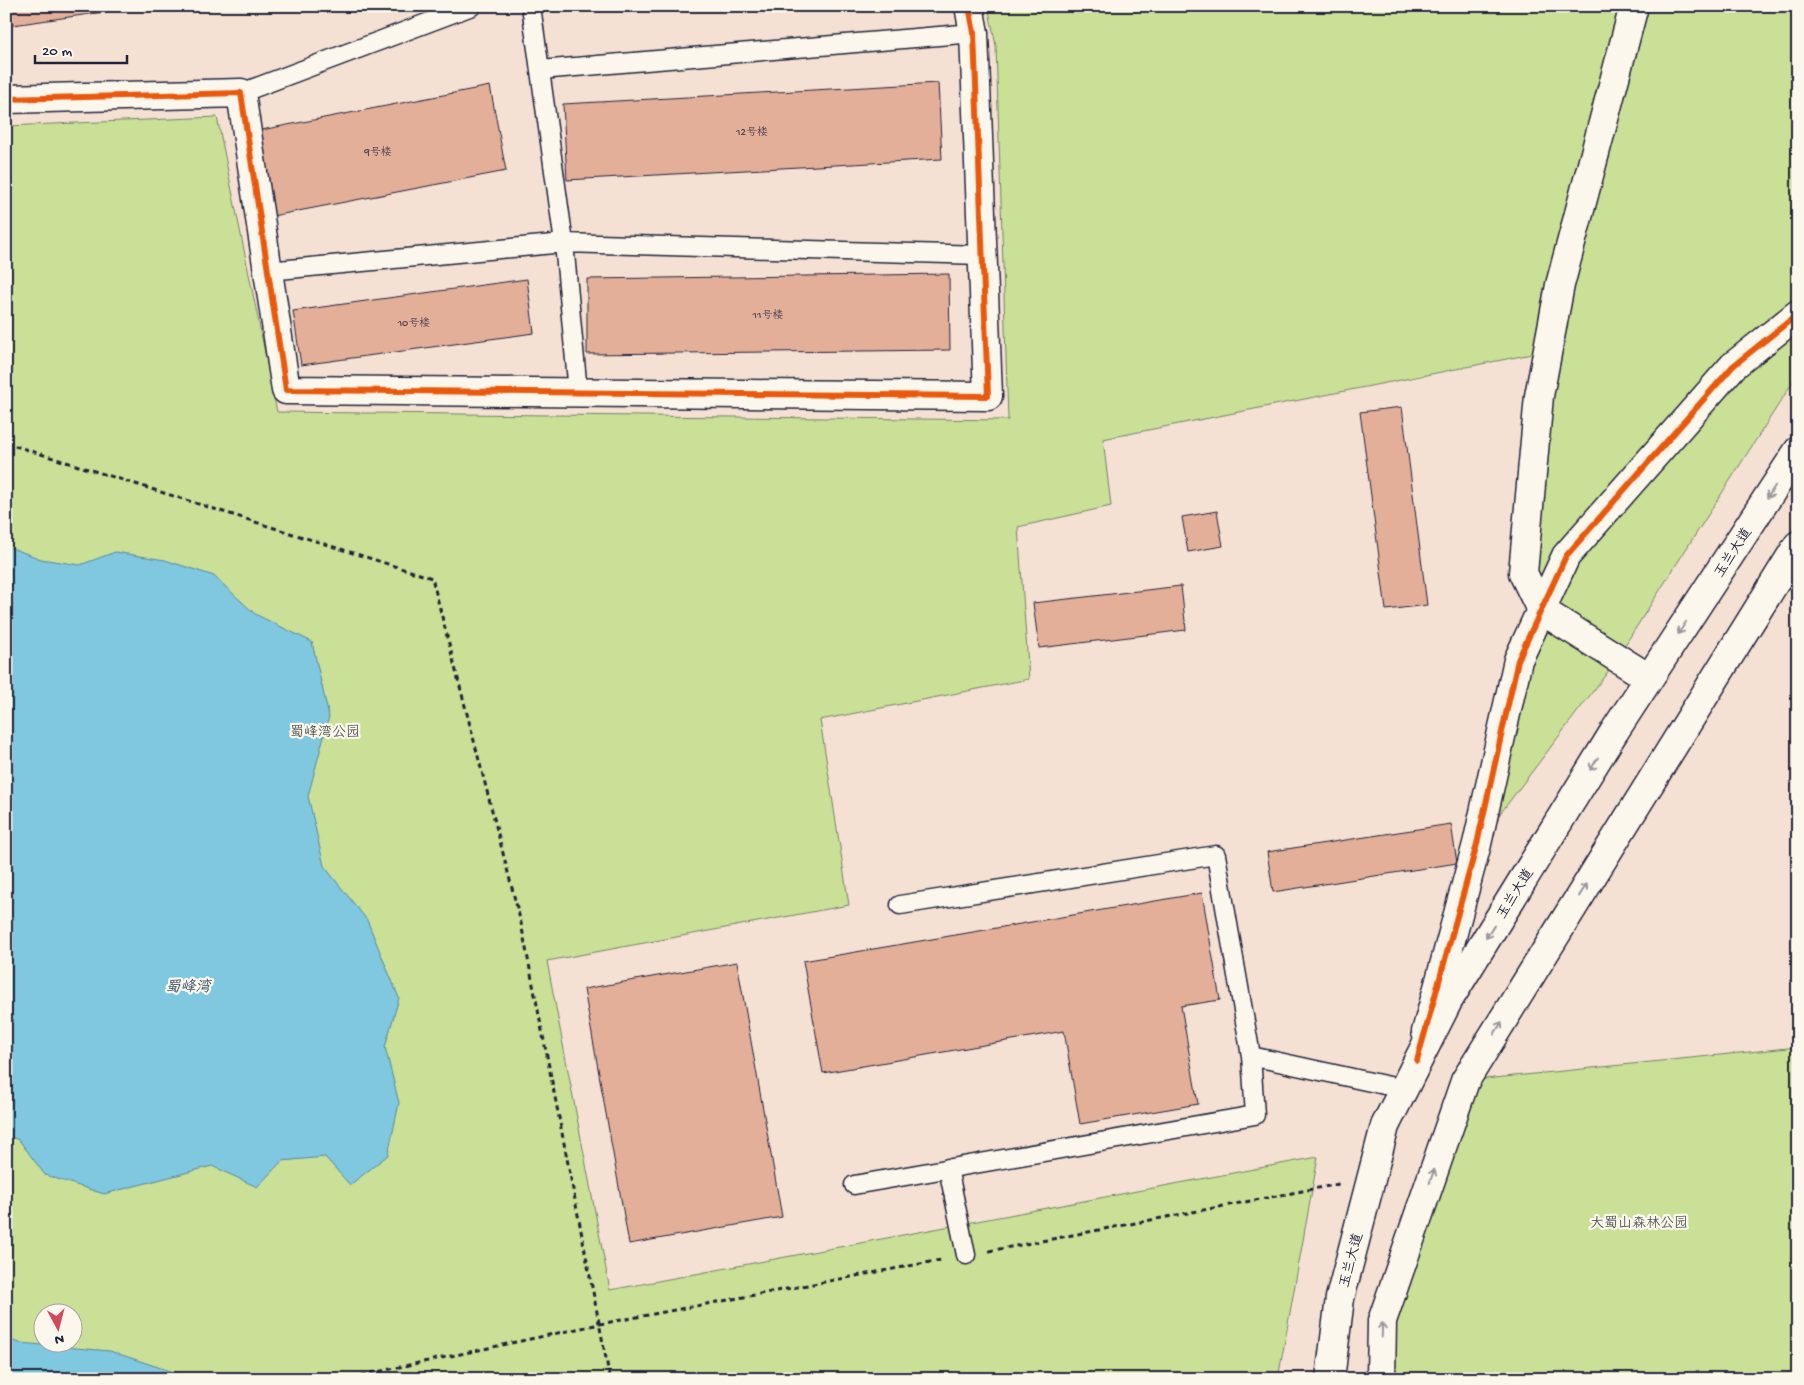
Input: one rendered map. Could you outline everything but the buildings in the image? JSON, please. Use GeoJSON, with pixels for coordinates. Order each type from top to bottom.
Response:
{"type":"FeatureCollection","features":[{"type":"Feature","properties":{"kind":"street"},"geometry":{"type":"LineString","coordinates":[[6,99],[241,93],[286,390],[988,396],[974,34],[968,6]]}},
{"type":"Feature","properties":{"kind":"street"},"geometry":{"type":"LineString","coordinates":[[1634,6],[1560,285],[1539,396],[1523,573],[1541,610],[1649,678]]}},
{"type":"Feature","properties":{"kind":"street"},"geometry":{"type":"LineString","coordinates":[[1417,1061],[1477,844],[1518,660],[1566,556],[1733,366],[1798,314]]}},
{"type":"Feature","properties":{"kind":"street","name":"玉兰大道"},"geometry":{"type":"LineString","coordinates":[[1330,1379],[1340,1298],[1385,1126],[1417,1061],[1448,1000],[1608,740],[1798,451]]}},
{"type":"Feature","properties":{"kind":"street"},"geometry":{"type":"LineString","coordinates":[[1381,1379],[1382,1321],[1464,1081],[1798,545]]}},
{"type":"Feature","properties":{"kind":"lane"},"geometry":{"type":"LineString","coordinates":[[241,93],[472,6]]}},
{"type":"Feature","properties":{"kind":"lane"},"geometry":{"type":"LineString","coordinates":[[531,6],[564,242],[578,392]]}},
{"type":"Feature","properties":{"kind":"lane"},"geometry":{"type":"LineString","coordinates":[[540,70],[974,34]]}},
{"type":"Feature","properties":{"kind":"lane"},"geometry":{"type":"LineString","coordinates":[[268,270],[564,242],[982,255]]}},
{"type":"Feature","properties":{"kind":"lane"},"geometry":{"type":"LineString","coordinates":[[854,1185],[1255,1115],[1251,1056],[1216,855],[900,906]]}},
{"type":"Feature","properties":{"kind":"lane"},"geometry":{"type":"LineString","coordinates":[[1251,1056],[1403,1090]]}},
{"type":"Feature","properties":{"kind":"lane"},"geometry":{"type":"LineString","coordinates":[[948,1168],[966,1255]]}},
{"type":"Feature","properties":{"kind":"path"},"geometry":{"type":"LineString","coordinates":[[6,443],[432,578],[521,924],[610,1379]]}},
{"type":"Feature","properties":{"kind":"path"},"geometry":{"type":"LineString","coordinates":[[344,1379],[600,1324]]}},
{"type":"Feature","properties":{"kind":"green space","name":"蜀峰湾公园"},"geometry":{"type":"Polygon","coordinates":[[[988,6],[1798,6],[1798,374],[1607,673],[1477,844],[1541,610],[1523,573],[1547,351],[1103,439],[1111,506],[1018,527],[1029,679],[820,720],[849,905],[547,961],[610,1290],[1318,1157],[1278,1379],[6,1379],[6,126],[217,117],[277,412],[1008,420],[996,46],[988,6]]]}},
{"type":"Feature","properties":{"kind":"green space","name":"大蜀山森林公园"},"geometry":{"type":"Polygon","coordinates":[[[1798,1047],[1798,1379],[1381,1379],[1382,1321],[1465,1081],[1798,1047]]]}},
{"type":"Feature","properties":{"kind":"water","name":"蜀峰湾"},"geometry":{"type":"Polygon","coordinates":[[[6,546],[41,559],[80,565],[115,552],[165,560],[214,576],[255,614],[312,642],[329,717],[308,796],[324,866],[367,920],[399,998],[385,1047],[399,1103],[388,1155],[350,1185],[325,1157],[282,1161],[257,1187],[212,1166],[104,1194],[45,1175],[19,1140],[6,1135],[6,546]]]}},
{"type":"Feature","properties":{"kind":"water"},"geometry":{"type":"Polygon","coordinates":[[[6,1339],[32,1344],[32,1352],[82,1352],[82,1349],[110,1351],[182,1375],[184,1379],[6,1379],[6,1339]]]}},
{"type":"Feature","properties":{"kind":"cycle path"},"geometry":{"type":"LineString","coordinates":[[6,99],[241,93],[286,390],[988,396],[974,33],[969,6]]}},
{"type":"Feature","properties":{"kind":"cycle path"},"geometry":{"type":"LineString","coordinates":[[1417,1061],[1477,844],[1518,660],[1566,556],[1733,366],[1798,314]]}}]}
